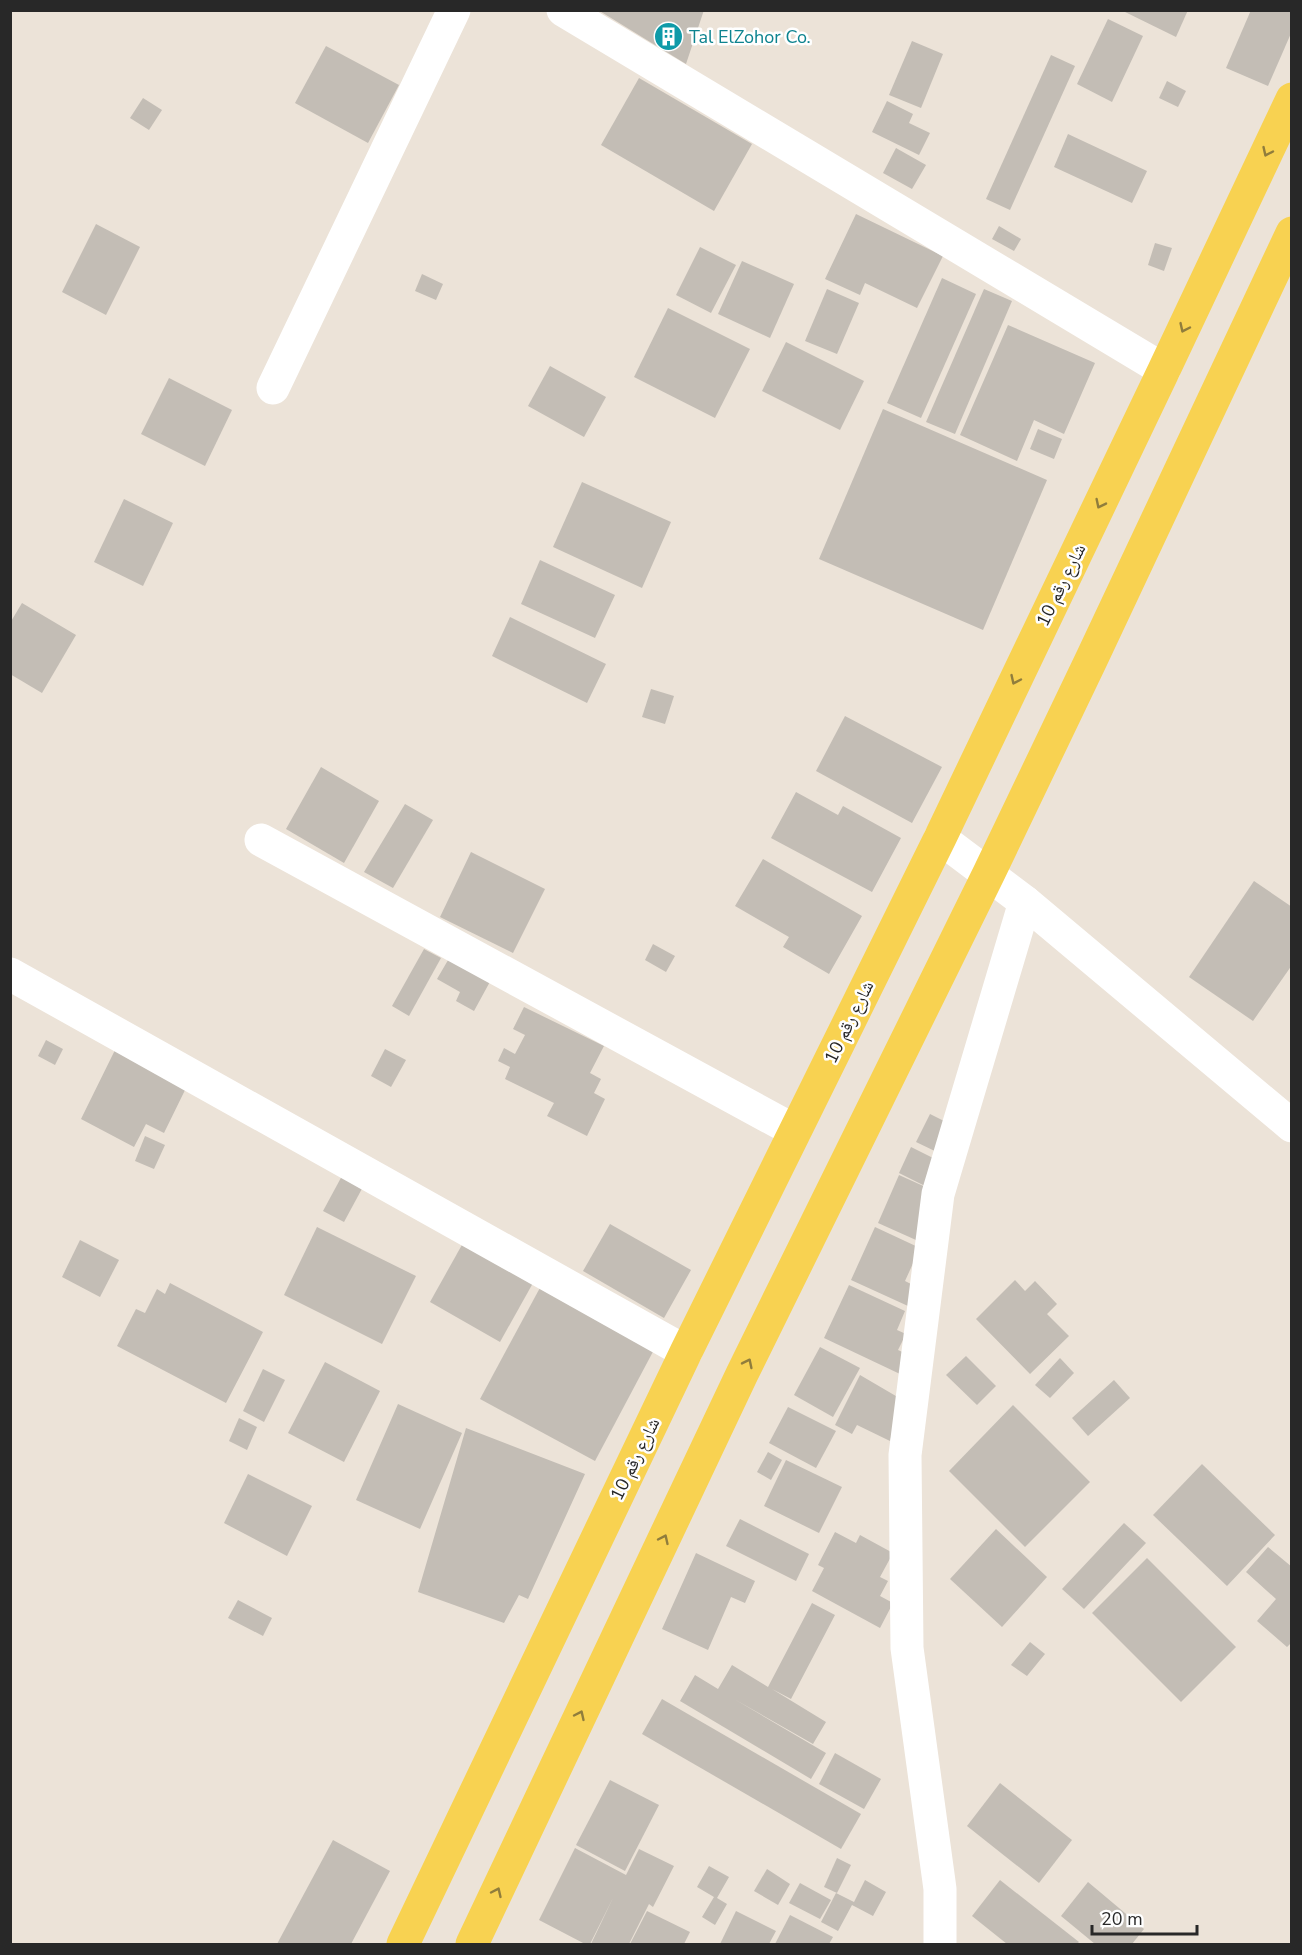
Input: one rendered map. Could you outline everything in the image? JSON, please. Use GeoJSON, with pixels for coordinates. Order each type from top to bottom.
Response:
{"type":"FeatureCollection","features":[{"type":"Feature","properties":{"kind":"main road","name":"شارع رقم 10"},"geometry":{"type":"LineString","coordinates":[[403,1944],[687,1352],[940,838],[1292,99]]}},
{"type":"Feature","properties":{"kind":"main road"},"geometry":{"type":"LineString","coordinates":[[472,1944],[742,1374],[989,873],[1292,233]]}},
{"type":"Feature","properties":{"kind":"street"},"geometry":{"type":"LineString","coordinates":[[273,388],[454,10]]}},
{"type":"Feature","properties":{"kind":"street"},"geometry":{"type":"LineString","coordinates":[[563,10],[1164,370]]}},
{"type":"Feature","properties":{"kind":"street"},"geometry":{"type":"LineString","coordinates":[[940,838],[1025,902],[1292,1126]]}},
{"type":"Feature","properties":{"kind":"street"},"geometry":{"type":"LineString","coordinates":[[261,840],[795,1131]]}},
{"type":"Feature","properties":{"kind":"street"},"geometry":{"type":"LineString","coordinates":[[940,1944],[940,1889],[907,1648],[904,1455],[938,1194],[1025,902]]}},
{"type":"Feature","properties":{"kind":"street"},"geometry":{"type":"LineString","coordinates":[[10,974],[687,1352]]}},
{"type":"Feature","properties":{"kind":"building","name":"Tal ElZohor Co."},"geometry":{"type":"Polygon","coordinates":[[[598,10],[704,10],[686,64],[598,10]]]}},
{"type":"Feature","properties":{"kind":"building"},"geometry":{"type":"Polygon","coordinates":[[[1121,10],[1188,10],[1176,37],[1121,10]]]}},
{"type":"Feature","properties":{"kind":"building"},"geometry":{"type":"Polygon","coordinates":[[[1251,10],[1292,10],[1292,31],[1268,86],[1226,68],[1251,10]]]}},
{"type":"Feature","properties":{"kind":"building"},"geometry":{"type":"Polygon","coordinates":[[[1108,19],[1143,36],[1112,102],[1077,84],[1108,19]]]}},
{"type":"Feature","properties":{"kind":"building"},"geometry":{"type":"Polygon","coordinates":[[[912,41],[943,54],[921,108],[889,95],[912,41]]]}},
{"type":"Feature","properties":{"kind":"building"},"geometry":{"type":"Polygon","coordinates":[[[326,46],[399,85],[368,143],[295,103],[326,46]]]}},
{"type":"Feature","properties":{"kind":"building"},"geometry":{"type":"Polygon","coordinates":[[[1051,55],[1075,66],[1010,210],[986,199],[1051,55]]]}},
{"type":"Feature","properties":{"kind":"building"},"geometry":{"type":"Polygon","coordinates":[[[639,78],[752,144],[714,211],[601,145],[639,78]]]}},
{"type":"Feature","properties":{"kind":"building"},"geometry":{"type":"Polygon","coordinates":[[[1167,81],[1186,91],[1178,107],[1159,98],[1167,81]]]}},
{"type":"Feature","properties":{"kind":"building"},"geometry":{"type":"Polygon","coordinates":[[[143,98],[162,110],[149,130],[130,118],[143,98]]]}},
{"type":"Feature","properties":{"kind":"building"},"geometry":{"type":"Polygon","coordinates":[[[887,101],[913,114],[909,123],[930,133],[919,155],[872,132],[887,101]]]}},
{"type":"Feature","properties":{"kind":"building"},"geometry":{"type":"Polygon","coordinates":[[[1068,134],[1147,171],[1132,203],[1054,167],[1068,134]]]}},
{"type":"Feature","properties":{"kind":"building"},"geometry":{"type":"Polygon","coordinates":[[[896,148],[926,165],[912,189],[883,173],[896,148]]]}},
{"type":"Feature","properties":{"kind":"building"},"geometry":{"type":"Polygon","coordinates":[[[856,214],[943,256],[917,308],[865,283],[860,295],[825,279],[856,214]]]}},
{"type":"Feature","properties":{"kind":"building"},"geometry":{"type":"Polygon","coordinates":[[[96,224],[140,247],[106,315],[62,292],[96,224]]]}},
{"type":"Feature","properties":{"kind":"building"},"geometry":{"type":"Polygon","coordinates":[[[999,226],[1021,239],[1014,251],[992,239],[999,226]]]}},
{"type":"Feature","properties":{"kind":"building"},"geometry":{"type":"Polygon","coordinates":[[[1155,243],[1172,248],[1164,271],[1148,265],[1155,243]]]}},
{"type":"Feature","properties":{"kind":"building"},"geometry":{"type":"Polygon","coordinates":[[[700,247],[736,265],[711,313],[676,295],[700,247]]]}},
{"type":"Feature","properties":{"kind":"building"},"geometry":{"type":"Polygon","coordinates":[[[742,261],[794,284],[770,338],[718,314],[742,261]]]}},
{"type":"Feature","properties":{"kind":"building"},"geometry":{"type":"Polygon","coordinates":[[[422,274],[443,284],[436,300],[415,291],[422,274]]]}},
{"type":"Feature","properties":{"kind":"building"},"geometry":{"type":"Polygon","coordinates":[[[942,278],[976,294],[921,418],[887,403],[942,278]]]}},
{"type":"Feature","properties":{"kind":"building"},"geometry":{"type":"Polygon","coordinates":[[[827,289],[859,303],[837,354],[805,341],[827,289]]]}},
{"type":"Feature","properties":{"kind":"building"},"geometry":{"type":"Polygon","coordinates":[[[984,289],[1012,301],[955,434],[926,422],[984,289]]]}},
{"type":"Feature","properties":{"kind":"building"},"geometry":{"type":"Polygon","coordinates":[[[668,308],[750,349],[715,418],[634,377],[668,308]]]}},
{"type":"Feature","properties":{"kind":"building"},"geometry":{"type":"Polygon","coordinates":[[[1008,325],[1095,363],[1064,434],[1034,420],[1017,461],[960,435],[1008,325]]]}},
{"type":"Feature","properties":{"kind":"building"},"geometry":{"type":"Polygon","coordinates":[[[786,342],[864,381],[840,430],[762,391],[786,342]]]}},
{"type":"Feature","properties":{"kind":"building"},"geometry":{"type":"Polygon","coordinates":[[[550,366],[606,397],[584,437],[528,406],[550,366]]]}},
{"type":"Feature","properties":{"kind":"building"},"geometry":{"type":"Polygon","coordinates":[[[169,378],[232,410],[205,466],[141,434],[169,378]]]}},
{"type":"Feature","properties":{"kind":"building"},"geometry":{"type":"Polygon","coordinates":[[[883,409],[1047,480],[983,630],[819,559],[883,409]]]}},
{"type":"Feature","properties":{"kind":"building"},"geometry":{"type":"Polygon","coordinates":[[[1038,429],[1062,439],[1054,459],[1030,449],[1038,429]]]}},
{"type":"Feature","properties":{"kind":"building"},"geometry":{"type":"Polygon","coordinates":[[[582,482],[671,522],[642,588],[553,547],[582,482]]]}},
{"type":"Feature","properties":{"kind":"building"},"geometry":{"type":"Polygon","coordinates":[[[124,499],[173,523],[143,586],[94,562],[124,499]]]}},
{"type":"Feature","properties":{"kind":"building"},"geometry":{"type":"Polygon","coordinates":[[[540,560],[615,595],[595,638],[521,604],[540,560]]]}},
{"type":"Feature","properties":{"kind":"building"},"geometry":{"type":"Polygon","coordinates":[[[22,603],[76,635],[42,693],[10,674],[10,623],[22,603]]]}},
{"type":"Feature","properties":{"kind":"building"},"geometry":{"type":"Polygon","coordinates":[[[510,617],[606,664],[587,703],[492,656],[510,617]]]}},
{"type":"Feature","properties":{"kind":"building"},"geometry":{"type":"Polygon","coordinates":[[[651,689],[674,696],[665,724],[642,717],[651,689]]]}},
{"type":"Feature","properties":{"kind":"building"},"geometry":{"type":"Polygon","coordinates":[[[845,716],[942,767],[912,823],[816,771],[845,716]]]}},
{"type":"Feature","properties":{"kind":"building"},"geometry":{"type":"Polygon","coordinates":[[[321,767],[379,801],[344,863],[286,829],[321,767]]]}},
{"type":"Feature","properties":{"kind":"building"},"geometry":{"type":"Polygon","coordinates":[[[796,792],[838,815],[843,806],[901,838],[872,892],[771,838],[796,792]]]}},
{"type":"Feature","properties":{"kind":"building"},"geometry":{"type":"Polygon","coordinates":[[[405,804],[433,820],[393,888],[364,872],[405,804]]]}},
{"type":"Feature","properties":{"kind":"building"},"geometry":{"type":"Polygon","coordinates":[[[471,852],[545,889],[513,953],[440,917],[471,852]]]}},
{"type":"Feature","properties":{"kind":"building"},"geometry":{"type":"Polygon","coordinates":[[[763,859],[862,916],[829,974],[783,947],[789,937],[735,906],[763,859]]]}},
{"type":"Feature","properties":{"kind":"building"},"geometry":{"type":"Polygon","coordinates":[[[1254,881],[1292,907],[1292,965],[1253,1021],[1189,977],[1254,881]]]}},
{"type":"Feature","properties":{"kind":"building"},"geometry":{"type":"Polygon","coordinates":[[[653,944],[675,956],[666,972],[645,960],[653,944]]]}},
{"type":"Feature","properties":{"kind":"building"},"geometry":{"type":"Polygon","coordinates":[[[424,949],[441,958],[409,1016],[392,1006],[424,949]]]}},
{"type":"Feature","properties":{"kind":"building"},"geometry":{"type":"Polygon","coordinates":[[[451,955],[492,978],[474,1011],[456,1001],[460,992],[437,979],[451,955]]]}},
{"type":"Feature","properties":{"kind":"building"},"geometry":{"type":"Polygon","coordinates":[[[524,1007],[604,1046],[590,1073],[601,1079],[594,1093],[605,1099],[587,1136],[547,1116],[554,1103],[505,1079],[510,1067],[498,1061],[504,1048],[515,1054],[525,1035],[513,1029],[524,1007]]]}},
{"type":"Feature","properties":{"kind":"building"},"geometry":{"type":"Polygon","coordinates":[[[46,1040],[63,1049],[55,1065],[38,1056],[46,1040]]]}},
{"type":"Feature","properties":{"kind":"building"},"geometry":{"type":"Polygon","coordinates":[[[385,1049],[406,1060],[391,1087],[371,1076],[385,1049]]]}},
{"type":"Feature","properties":{"kind":"building"},"geometry":{"type":"Polygon","coordinates":[[[115,1050],[187,1086],[164,1133],[146,1124],[134,1147],[81,1119],[115,1050]]]}},
{"type":"Feature","properties":{"kind":"building"},"geometry":{"type":"Polygon","coordinates":[[[930,1114],[954,1126],[941,1154],[916,1142],[930,1114]]]}},
{"type":"Feature","properties":{"kind":"building"},"geometry":{"type":"Polygon","coordinates":[[[145,1136],[165,1145],[154,1169],[135,1161],[145,1136]]]}},
{"type":"Feature","properties":{"kind":"building"},"geometry":{"type":"Polygon","coordinates":[[[911,1147],[939,1161],[927,1187],[899,1173],[911,1147]]]}},
{"type":"Feature","properties":{"kind":"building"},"geometry":{"type":"Polygon","coordinates":[[[343,1174],[364,1185],[344,1222],[323,1211],[343,1174]]]}},
{"type":"Feature","properties":{"kind":"building"},"geometry":{"type":"Polygon","coordinates":[[[899,1175],[930,1189],[916,1240],[878,1223],[899,1175]]]}},
{"type":"Feature","properties":{"kind":"building"},"geometry":{"type":"Polygon","coordinates":[[[610,1224],[691,1270],[664,1318],[583,1271],[610,1224]]]}},
{"type":"Feature","properties":{"kind":"building"},"geometry":{"type":"Polygon","coordinates":[[[317,1227],[416,1276],[382,1344],[284,1295],[317,1227]]]}},
{"type":"Feature","properties":{"kind":"building"},"geometry":{"type":"Polygon","coordinates":[[[875,1227],[920,1248],[905,1281],[917,1287],[908,1306],[851,1280],[875,1227]]]}},
{"type":"Feature","properties":{"kind":"building"},"geometry":{"type":"Polygon","coordinates":[[[80,1240],[119,1260],[100,1297],[62,1277],[80,1240]]]}},
{"type":"Feature","properties":{"kind":"building"},"geometry":{"type":"Polygon","coordinates":[[[463,1243],[533,1283],[500,1342],[430,1302],[463,1243]]]}},
{"type":"Feature","properties":{"kind":"building"},"geometry":{"type":"Polygon","coordinates":[[[1015,1280],[1025,1291],[1035,1281],[1057,1304],[1047,1314],[1069,1336],[1030,1374],[976,1319],[1015,1280]]]}},
{"type":"Feature","properties":{"kind":"building"},"geometry":{"type":"Polygon","coordinates":[[[170,1283],[263,1332],[226,1403],[117,1346],[136,1309],[145,1313],[157,1289],[165,1294],[170,1283]]]}},
{"type":"Feature","properties":{"kind":"building"},"geometry":{"type":"Polygon","coordinates":[[[542,1284],[656,1346],[595,1461],[480,1399],[542,1284]]]}},
{"type":"Feature","properties":{"kind":"building"},"geometry":{"type":"Polygon","coordinates":[[[849,1285],[905,1311],[897,1330],[906,1334],[898,1350],[909,1355],[900,1374],[824,1338],[849,1285]]]}},
{"type":"Feature","properties":{"kind":"building"},"geometry":{"type":"Polygon","coordinates":[[[820,1347],[860,1368],[833,1417],[794,1395],[820,1347]]]}},
{"type":"Feature","properties":{"kind":"building"},"geometry":{"type":"Polygon","coordinates":[[[966,1356],[996,1386],[977,1405],[946,1375],[966,1356]]]}},
{"type":"Feature","properties":{"kind":"building"},"geometry":{"type":"Polygon","coordinates":[[[1060,1358],[1074,1373],[1050,1398],[1035,1385],[1060,1358]]]}},
{"type":"Feature","properties":{"kind":"building"},"geometry":{"type":"Polygon","coordinates":[[[325,1362],[380,1391],[344,1462],[288,1433],[325,1362]]]}},
{"type":"Feature","properties":{"kind":"building"},"geometry":{"type":"Polygon","coordinates":[[[263,1369],[285,1380],[264,1422],[243,1411],[263,1369]]]}},
{"type":"Feature","properties":{"kind":"building"},"geometry":{"type":"Polygon","coordinates":[[[860,1375],[901,1399],[890,1441],[857,1425],[852,1434],[835,1425],[860,1375]]]}},
{"type":"Feature","properties":{"kind":"building"},"geometry":{"type":"Polygon","coordinates":[[[1114,1380],[1130,1398],[1088,1436],[1072,1418],[1114,1380]]]}},
{"type":"Feature","properties":{"kind":"building"},"geometry":{"type":"Polygon","coordinates":[[[398,1404],[462,1433],[420,1529],[356,1500],[398,1404]]]}},
{"type":"Feature","properties":{"kind":"building"},"geometry":{"type":"Polygon","coordinates":[[[1013,1405],[1090,1482],[1025,1547],[949,1471],[1013,1405]]]}},
{"type":"Feature","properties":{"kind":"building"},"geometry":{"type":"Polygon","coordinates":[[[788,1407],[836,1431],[816,1468],[769,1443],[788,1407]]]}},
{"type":"Feature","properties":{"kind":"building"},"geometry":{"type":"Polygon","coordinates":[[[239,1418],[257,1427],[247,1450],[229,1441],[239,1418]]]}},
{"type":"Feature","properties":{"kind":"building"},"geometry":{"type":"Polygon","coordinates":[[[466,1428],[585,1474],[528,1599],[519,1595],[504,1623],[418,1592],[466,1428]]]}},
{"type":"Feature","properties":{"kind":"building"},"geometry":{"type":"Polygon","coordinates":[[[768,1452],[782,1460],[771,1480],[757,1472],[768,1452]]]}},
{"type":"Feature","properties":{"kind":"building"},"geometry":{"type":"Polygon","coordinates":[[[786,1460],[842,1487],[819,1533],[764,1506],[786,1460]]]}},
{"type":"Feature","properties":{"kind":"building"},"geometry":{"type":"Polygon","coordinates":[[[1202,1464],[1275,1535],[1227,1586],[1153,1515],[1202,1464]]]}},
{"type":"Feature","properties":{"kind":"building"},"geometry":{"type":"Polygon","coordinates":[[[248,1474],[312,1506],[287,1556],[224,1523],[248,1474]]]}},
{"type":"Feature","properties":{"kind":"building"},"geometry":{"type":"Polygon","coordinates":[[[740,1519],[809,1554],[796,1581],[726,1546],[740,1519]]]}},
{"type":"Feature","properties":{"kind":"building"},"geometry":{"type":"Polygon","coordinates":[[[1124,1523],[1146,1543],[1084,1609],[1062,1589],[1124,1523]]]}},
{"type":"Feature","properties":{"kind":"building"},"geometry":{"type":"Polygon","coordinates":[[[996,1529],[1047,1577],[1002,1627],[950,1579],[996,1529]]]}},
{"type":"Feature","properties":{"kind":"building"},"geometry":{"type":"Polygon","coordinates":[[[835,1532],[856,1543],[860,1535],[893,1553],[880,1577],[888,1581],[880,1596],[893,1603],[880,1628],[812,1591],[824,1568],[818,1565],[835,1532]]]}},
{"type":"Feature","properties":{"kind":"building"},"geometry":{"type":"Polygon","coordinates":[[[1268,1547],[1292,1567],[1292,1642],[1287,1647],[1257,1621],[1276,1599],[1246,1572],[1268,1547]]]}},
{"type":"Feature","properties":{"kind":"building"},"geometry":{"type":"Polygon","coordinates":[[[696,1553],[755,1581],[745,1603],[731,1597],[708,1650],[662,1629],[696,1553]]]}},
{"type":"Feature","properties":{"kind":"building"},"geometry":{"type":"Polygon","coordinates":[[[1147,1558],[1236,1647],[1181,1702],[1092,1613],[1147,1558]]]}},
{"type":"Feature","properties":{"kind":"building"},"geometry":{"type":"Polygon","coordinates":[[[238,1600],[272,1618],[263,1636],[228,1618],[238,1600]]]}},
{"type":"Feature","properties":{"kind":"building"},"geometry":{"type":"Polygon","coordinates":[[[812,1603],[835,1615],[791,1699],[772,1689],[826,1722],[813,1744],[734,1699],[826,1753],[811,1779],[680,1701],[695,1675],[718,1689],[732,1665],[768,1687],[812,1603]]]}},
{"type":"Feature","properties":{"kind":"building"},"geometry":{"type":"Polygon","coordinates":[[[1030,1642],[1045,1654],[1027,1676],[1011,1665],[1030,1642]]]}},
{"type":"Feature","properties":{"kind":"building"},"geometry":{"type":"Polygon","coordinates":[[[662,1699],[861,1814],[841,1849],[642,1734],[662,1699]]]}},
{"type":"Feature","properties":{"kind":"building"},"geometry":{"type":"Polygon","coordinates":[[[835,1753],[881,1779],[864,1809],[819,1784],[835,1753]]]}},
{"type":"Feature","properties":{"kind":"building"},"geometry":{"type":"Polygon","coordinates":[[[610,1780],[659,1805],[625,1871],[576,1845],[610,1780]]]}},
{"type":"Feature","properties":{"kind":"building"},"geometry":{"type":"Polygon","coordinates":[[[1000,1783],[1072,1840],[1039,1883],[967,1826],[1000,1783]]]}},
{"type":"Feature","properties":{"kind":"building"},"geometry":{"type":"Polygon","coordinates":[[[333,1840],[390,1871],[351,1944],[277,1944],[333,1840]]]}},
{"type":"Feature","properties":{"kind":"building"},"geometry":{"type":"Polygon","coordinates":[[[575,1848],[626,1875],[639,1849],[674,1866],[653,1907],[649,1904],[629,1944],[591,1944],[613,1898],[590,1944],[585,1944],[539,1920],[575,1848]]]}},
{"type":"Feature","properties":{"kind":"building"},"geometry":{"type":"Polygon","coordinates":[[[837,1858],[851,1865],[837,1893],[824,1887],[837,1858]]]}},
{"type":"Feature","properties":{"kind":"building"},"geometry":{"type":"Polygon","coordinates":[[[709,1866],[729,1877],[717,1898],[727,1904],[715,1925],[702,1917],[714,1897],[697,1887],[709,1866]]]}},
{"type":"Feature","properties":{"kind":"building"},"geometry":{"type":"Polygon","coordinates":[[[767,1869],[790,1884],[778,1905],[754,1891],[767,1869]]]}},
{"type":"Feature","properties":{"kind":"building"},"geometry":{"type":"Polygon","coordinates":[[[865,1880],[886,1892],[873,1916],[852,1905],[838,1931],[821,1922],[836,1893],[854,1902],[865,1880]]]}},
{"type":"Feature","properties":{"kind":"building"},"geometry":{"type":"Polygon","coordinates":[[[1000,1880],[1079,1942],[1077,1944],[1007,1944],[972,1916],[1000,1880]]]}},
{"type":"Feature","properties":{"kind":"building"},"geometry":{"type":"Polygon","coordinates":[[[1088,1882],[1144,1929],[1132,1944],[1095,1944],[1061,1916],[1088,1882]]]}},
{"type":"Feature","properties":{"kind":"building"},"geometry":{"type":"Polygon","coordinates":[[[800,1883],[831,1900],[820,1919],[789,1903],[800,1883]]]}},
{"type":"Feature","properties":{"kind":"building"},"geometry":{"type":"Polygon","coordinates":[[[647,1911],[690,1932],[684,1944],[630,1944],[647,1911]]]}},
{"type":"Feature","properties":{"kind":"building"},"geometry":{"type":"Polygon","coordinates":[[[736,1911],[776,1931],[769,1944],[720,1944],[736,1911]]]}},
{"type":"Feature","properties":{"kind":"building"},"geometry":{"type":"Polygon","coordinates":[[[790,1915],[833,1937],[829,1944],[775,1944],[790,1915]]]}},
{"type":"Feature","properties":{"kind":"place","name":"Tal ElZohor Co."},"geometry":{"type":"Point","coordinates":[668,37]}}]}
